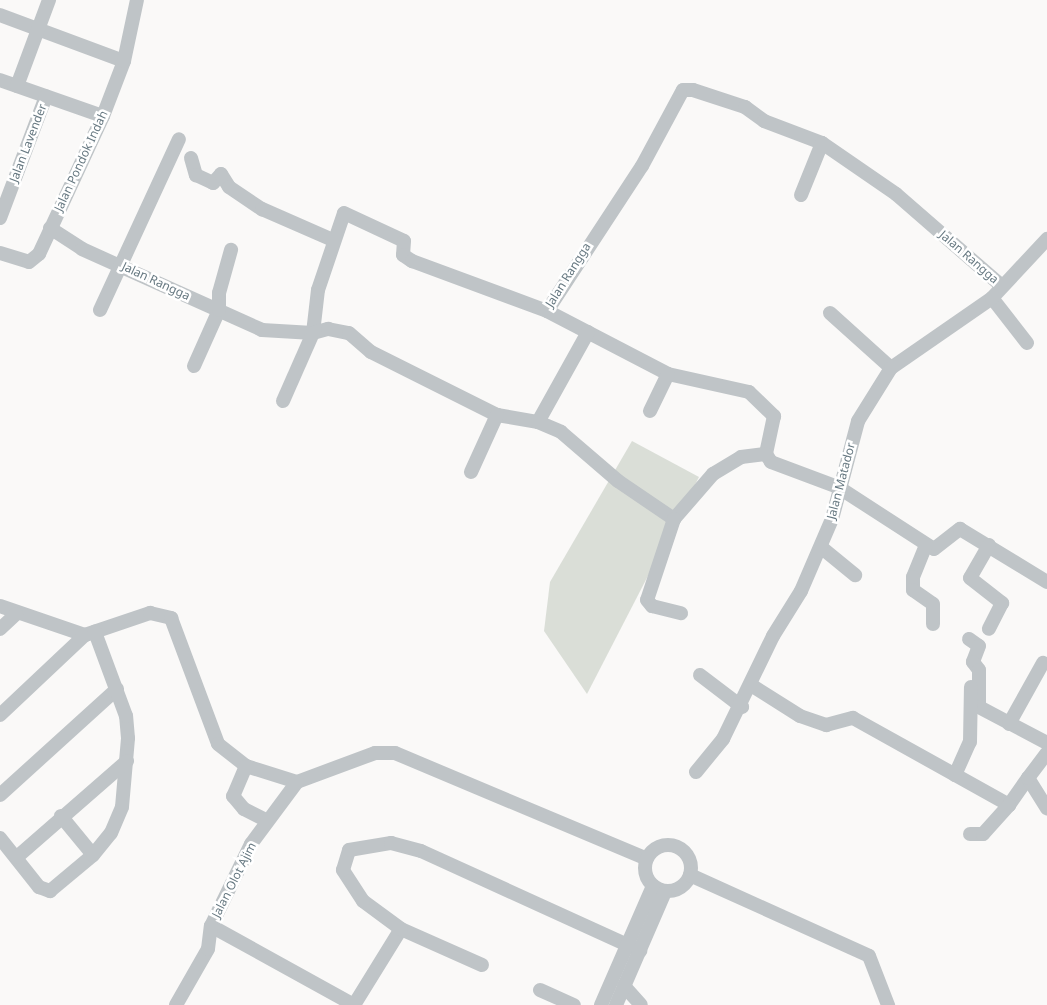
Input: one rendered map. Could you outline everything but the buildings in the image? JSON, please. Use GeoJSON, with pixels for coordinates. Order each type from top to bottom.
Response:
{"type":"FeatureCollection","features":[{"type":"Feature","properties":{"kind":"street"},"geometry":{"type":"LineString","coordinates":[[17,86],[48,0]]}},
{"type":"Feature","properties":{"kind":"street","name":"Jalan Pondok Indah"},"geometry":{"type":"LineString","coordinates":[[0,253],[25,262],[35,259],[104,116],[124,61],[137,0]]}},
{"type":"Feature","properties":{"kind":"street"},"geometry":{"type":"LineString","coordinates":[[0,15],[124,61]]}},
{"type":"Feature","properties":{"kind":"street"},"geometry":{"type":"LineString","coordinates":[[0,80],[104,116]]}},
{"type":"Feature","properties":{"kind":"street","name":"Jalan Rangga"},"geometry":{"type":"LineString","coordinates":[[50,228],[122,266],[262,330],[313,333],[318,290],[333,240],[344,213],[404,241],[403,255],[412,261],[547,311],[642,166],[683,90],[745,107],[764,121],[822,143],[896,194],[1002,286]]}},
{"type":"Feature","properties":{"kind":"street","name":"Jalan Lavender"},"geometry":{"type":"LineString","coordinates":[[0,218],[46,96]]}},
{"type":"Feature","properties":{"kind":"street"},"geometry":{"type":"LineString","coordinates":[[100,310],[122,266],[179,139]]}},
{"type":"Feature","properties":{"kind":"street"},"geometry":{"type":"LineString","coordinates":[[801,195],[822,143]]}},
{"type":"Feature","properties":{"kind":"street"},"geometry":{"type":"LineString","coordinates":[[191,158],[196,175],[213,183],[221,174],[229,188],[262,209],[333,240]]}},
{"type":"Feature","properties":{"kind":"street","name":"Jalan Matador"},"geometry":{"type":"LineString","coordinates":[[696,772],[723,739],[742,707],[751,685],[822,548],[858,421],[891,368],[992,298],[1047,239]]}},
{"type":"Feature","properties":{"kind":"street"},"geometry":{"type":"LineString","coordinates":[[194,366],[219,310],[219,293],[232,250]]}},
{"type":"Feature","properties":{"kind":"street"},"geometry":{"type":"LineString","coordinates":[[992,298],[1027,343]]}},
{"type":"Feature","properties":{"kind":"street"},"geometry":{"type":"LineString","coordinates":[[547,311],[668,374],[750,392],[774,416],[766,454],[771,462],[838,487],[926,545],[942,548],[960,529],[1047,582]]}},
{"type":"Feature","properties":{"kind":"street"},"geometry":{"type":"LineString","coordinates":[[830,313],[891,368]]}},
{"type":"Feature","properties":{"kind":"street"},"geometry":{"type":"LineString","coordinates":[[538,422],[588,332]]}},
{"type":"Feature","properties":{"kind":"street"},"geometry":{"type":"LineString","coordinates":[[283,400],[313,333],[349,333],[371,352],[497,415],[538,422],[561,432],[618,481],[674,519]]}},
{"type":"Feature","properties":{"kind":"street"},"geometry":{"type":"LineString","coordinates":[[650,411],[668,374]]}},
{"type":"Feature","properties":{"kind":"street"},"geometry":{"type":"LineString","coordinates":[[471,472],[497,415]]}},
{"type":"Feature","properties":{"kind":"street"},"geometry":{"type":"LineString","coordinates":[[681,613],[652,606],[647,600],[674,519],[713,474],[741,457],[766,454]]}},
{"type":"Feature","properties":{"kind":"street"},"geometry":{"type":"LineString","coordinates":[[926,545],[913,590],[933,604],[933,624]]}},
{"type":"Feature","properties":{"kind":"street"},"geometry":{"type":"LineString","coordinates":[[989,545],[970,578],[1002,603],[989,629]]}},
{"type":"Feature","properties":{"kind":"street"},"geometry":{"type":"LineString","coordinates":[[822,548],[855,575]]}},
{"type":"Feature","properties":{"kind":"street"},"geometry":{"type":"LineString","coordinates":[[0,606],[16,614],[90,634],[117,689],[126,716],[127,760],[122,807],[111,833],[93,855],[57,887],[45,891],[0,838]]}},
{"type":"Feature","properties":{"kind":"street"},"geometry":{"type":"LineString","coordinates":[[0,715],[90,634],[150,613],[171,618],[218,744],[246,766],[297,782],[375,753],[395,753],[647,858]]}},
{"type":"Feature","properties":{"kind":"street"},"geometry":{"type":"LineString","coordinates":[[0,629],[16,614]]}},
{"type":"Feature","properties":{"kind":"street"},"geometry":{"type":"LineString","coordinates":[[955,775],[970,742],[973,662],[979,646],[969,639]]}},
{"type":"Feature","properties":{"kind":"street"},"geometry":{"type":"LineString","coordinates":[[973,662],[980,670],[979,707],[1047,743]]}},
{"type":"Feature","properties":{"kind":"street"},"geometry":{"type":"LineString","coordinates":[[1009,724],[1043,663]]}},
{"type":"Feature","properties":{"kind":"street"},"geometry":{"type":"LineString","coordinates":[[700,675],[742,707]]}},
{"type":"Feature","properties":{"kind":"street"},"geometry":{"type":"LineString","coordinates":[[751,685],[800,716],[826,725],[853,718],[1009,805]]}},
{"type":"Feature","properties":{"kind":"street"},"geometry":{"type":"LineString","coordinates":[[0,795],[117,689]]}},
{"type":"Feature","properties":{"kind":"street"},"geometry":{"type":"LineString","coordinates":[[970,834],[984,834],[1009,805],[1047,753]]}},
{"type":"Feature","properties":{"kind":"street"},"geometry":{"type":"LineString","coordinates":[[17,857],[61,816],[127,760]]}},
{"type":"Feature","properties":{"kind":"street"},"geometry":{"type":"LineString","coordinates":[[246,766],[233,796],[244,809],[266,820]]}},
{"type":"Feature","properties":{"kind":"street"},"geometry":{"type":"LineString","coordinates":[[1028,778],[1047,809]]}},
{"type":"Feature","properties":{"kind":"street","name":"Jalan Olot Ajim"},"geometry":{"type":"LineString","coordinates":[[297,782],[266,820],[211,926],[352,1004]]}},
{"type":"Feature","properties":{"kind":"street"},"geometry":{"type":"LineString","coordinates":[[61,816],[93,855]]}},
{"type":"Feature","properties":{"kind":"street"},"geometry":{"type":"LineString","coordinates":[[482,964],[401,929],[364,901],[343,870],[349,850],[391,843],[421,851],[640,951]]}},
{"type":"Feature","properties":{"kind":"street"},"geometry":{"type":"LineString","coordinates":[[659,847],[676,847],[688,858],[690,875],[680,887],[659,889],[644,868],[647,858],[659,847]]}},
{"type":"Feature","properties":{"kind":"street"},"geometry":{"type":"LineString","coordinates":[[690,875],[869,956],[888,1005]]}},
{"type":"Feature","properties":{"kind":"street"},"geometry":{"type":"LineString","coordinates":[[601,1005],[627,945],[659,889]]}},
{"type":"Feature","properties":{"kind":"street"},"geometry":{"type":"LineString","coordinates":[[616,1005],[640,951],[659,889]]}},
{"type":"Feature","properties":{"kind":"street"},"geometry":{"type":"LineString","coordinates":[[176,1005],[208,949],[211,926]]}},
{"type":"Feature","properties":{"kind":"street"},"geometry":{"type":"LineString","coordinates":[[352,1004],[401,929]]}},
{"type":"Feature","properties":{"kind":"street"},"geometry":{"type":"LineString","coordinates":[[624,986],[641,1005]]}},
{"type":"Feature","properties":{"kind":"street"},"geometry":{"type":"LineString","coordinates":[[540,990],[574,1005]]}},
{"type":"Feature","properties":{"kind":"shaded area"},"geometry":{"type":"Polygon","coordinates":[[[632,441],[699,477],[587,694],[544,631],[550,582],[632,441]]]}}]}
